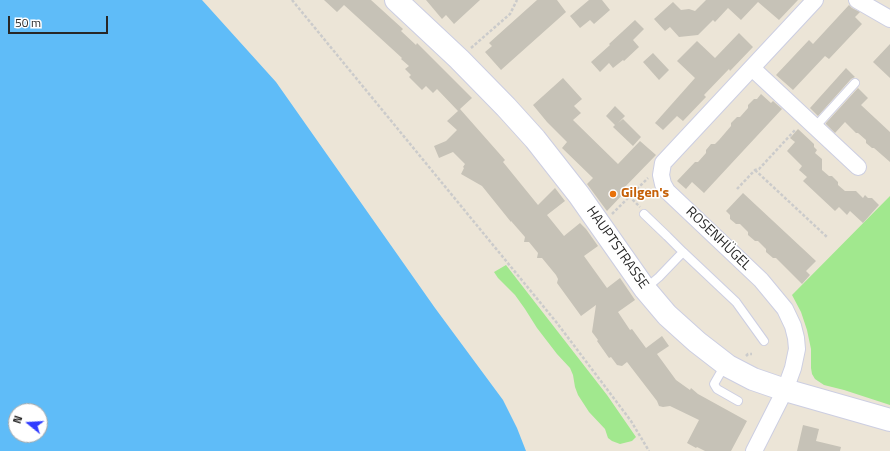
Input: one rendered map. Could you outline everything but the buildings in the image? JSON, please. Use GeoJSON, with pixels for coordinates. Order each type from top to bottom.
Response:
{"type":"FeatureCollection","features":[{"type":"Feature","properties":{"kind":"main road","name":"HAUPTSTRASSE"},"geometry":{"type":"LineString","coordinates":[[396,0],[459,59],[535,139],[577,192],[645,289],[667,315],[697,342],[726,364],[753,379],[785,390],[890,420]]}},
{"type":"Feature","properties":{"kind":"street"},"geometry":{"type":"LineString","coordinates":[[663,163],[815,0]]}},
{"type":"Feature","properties":{"kind":"street"},"geometry":{"type":"LineString","coordinates":[[857,0],[890,19]]}},
{"type":"Feature","properties":{"kind":"street"},"geometry":{"type":"LineString","coordinates":[[752,68],[858,167]]}},
{"type":"Feature","properties":{"kind":"street","name":"ROSENHÜGEL"},"geometry":{"type":"LineString","coordinates":[[663,163],[660,175],[667,191],[761,280],[785,309],[793,326],[797,349],[793,368],[785,390],[754,451]]}},
{"type":"Feature","properties":{"kind":"lane"},"geometry":{"type":"LineString","coordinates":[[810,123],[855,83]]}},
{"type":"Feature","properties":{"kind":"lane"},"geometry":{"type":"LineString","coordinates":[[644,214],[736,302],[764,341]]}},
{"type":"Feature","properties":{"kind":"lane"},"geometry":{"type":"LineString","coordinates":[[645,289],[683,252]]}},
{"type":"Feature","properties":{"kind":"lane"},"geometry":{"type":"LineString","coordinates":[[726,364],[714,384],[718,389],[738,401]]}},
{"type":"Feature","properties":{"kind":"path"},"geometry":{"type":"LineString","coordinates":[[292,0],[544,307],[631,421],[649,451]]}},
{"type":"Feature","properties":{"kind":"path"},"geometry":{"type":"LineString","coordinates":[[459,59],[510,14],[517,0]]}},
{"type":"Feature","properties":{"kind":"path"},"geometry":{"type":"LineString","coordinates":[[736,189],[755,170],[759,169],[810,123]]}},
{"type":"Feature","properties":{"kind":"path"},"geometry":{"type":"LineString","coordinates":[[608,218],[663,163]]}},
{"type":"Feature","properties":{"kind":"path"},"geometry":{"type":"LineString","coordinates":[[755,170],[827,237]]}},
{"type":"Feature","properties":{"kind":"green space"},"geometry":{"type":"Polygon","coordinates":[[[890,196],[890,405],[824,385],[815,379],[811,368],[811,349],[807,330],[801,312],[792,295],[890,196]]]}},
{"type":"Feature","properties":{"kind":"green space"},"geometry":{"type":"Polygon","coordinates":[[[506,265],[607,395],[636,437],[632,441],[620,444],[612,441],[608,438],[605,429],[589,412],[578,395],[570,368],[537,328],[515,295],[494,272],[506,265]]]}},
{"type":"Feature","properties":{"kind":"water"},"geometry":{"type":"Polygon","coordinates":[[[0,0],[202,0],[276,82],[435,308],[503,400],[517,428],[526,451],[0,451],[0,0]]]}},
{"type":"Feature","properties":{"kind":"place","name":"Gilgen's"},"geometry":{"type":"Point","coordinates":[613,194]}}]}
